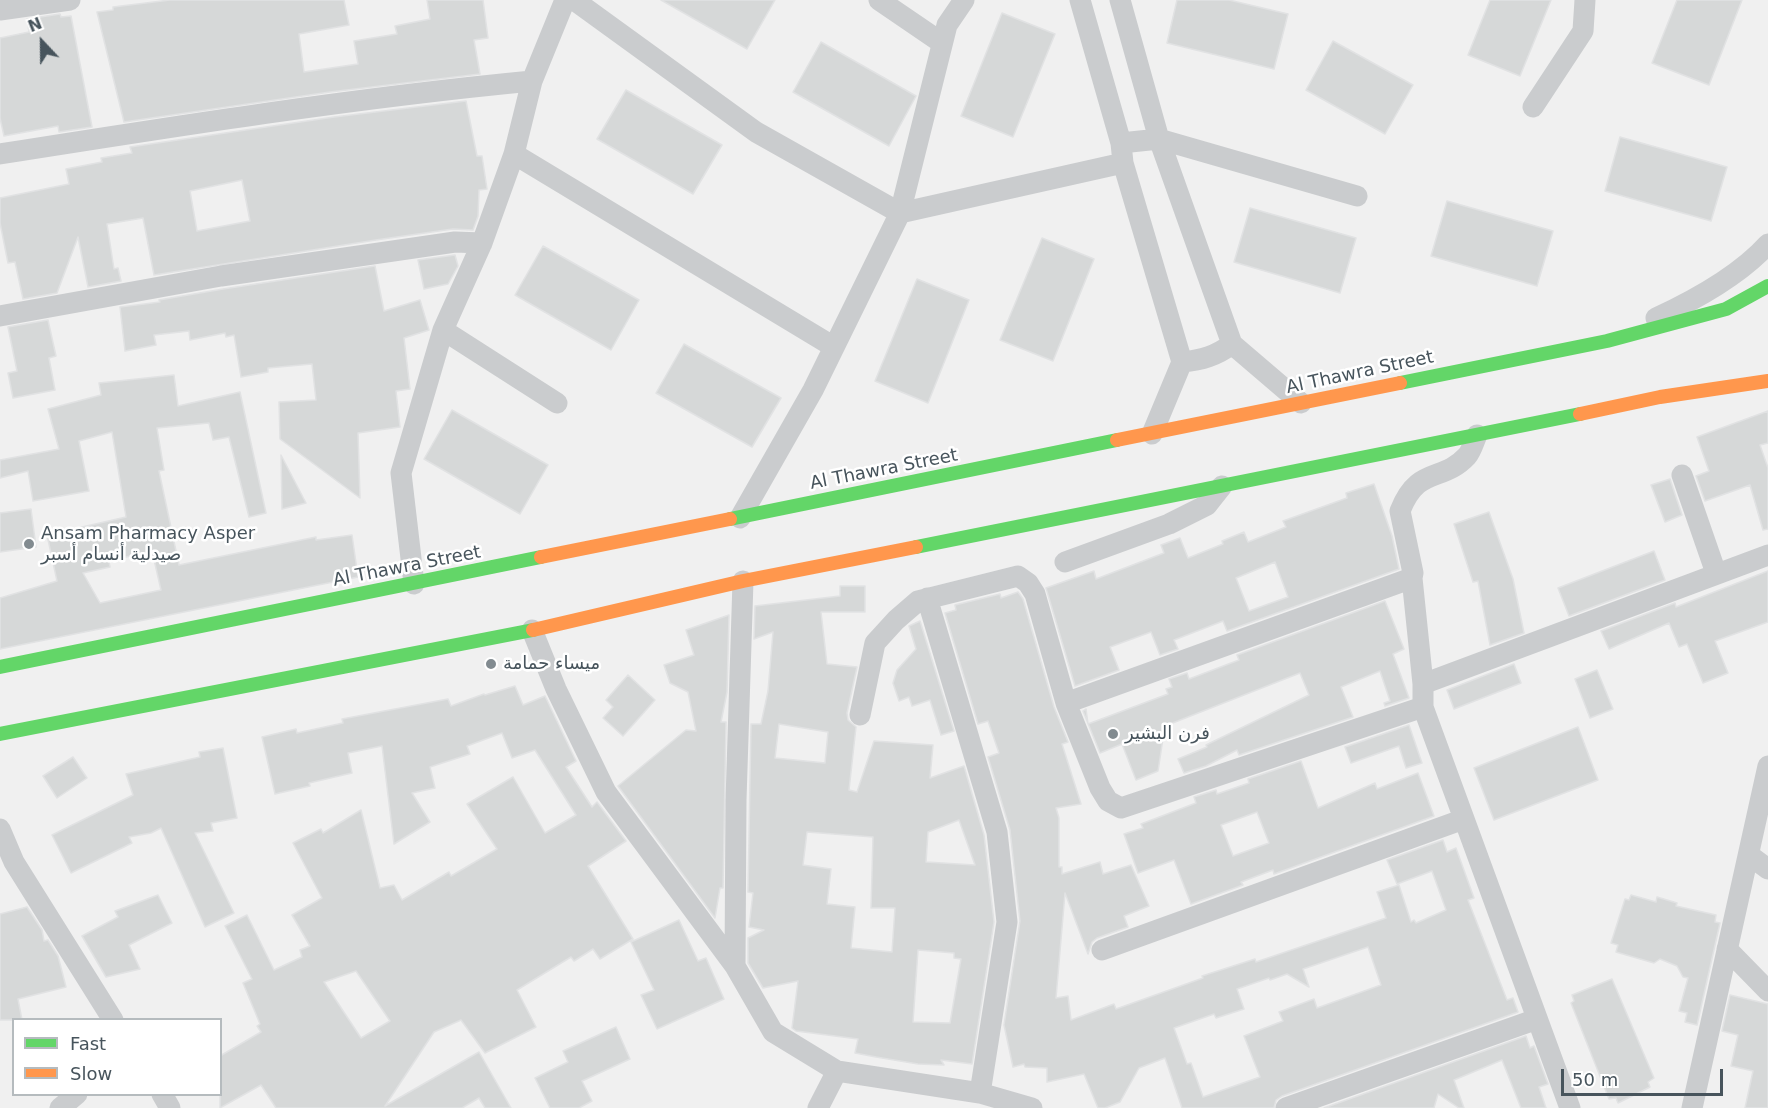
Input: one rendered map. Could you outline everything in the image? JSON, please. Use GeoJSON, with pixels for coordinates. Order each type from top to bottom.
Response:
{"type":"FeatureCollection","features":[{"type":"Feature","properties":{"kind":"main road","name":"Al Thawra Street"},"geometry":{"type":"LineString","coordinates":[[0,667],[1607,341],[1726,309],[1768,286]]}},
{"type":"Feature","properties":{"kind":"main road"},"geometry":{"type":"LineString","coordinates":[[0,734],[532,630],[743,581],[1660,397],[1768,381]]}},
{"type":"Feature","properties":{"kind":"street"},"geometry":{"type":"LineString","coordinates":[[0,10],[70,0]]}},
{"type":"Feature","properties":{"kind":"street"},"geometry":{"type":"LineString","coordinates":[[414,584],[401,473],[443,330],[482,243],[514,154],[532,81],[565,0]]}},
{"type":"Feature","properties":{"kind":"street"},"geometry":{"type":"LineString","coordinates":[[574,0],[756,132],[900,213],[1121,153],[1159,139],[1357,196]]}},
{"type":"Feature","properties":{"kind":"street"},"geometry":{"type":"LineString","coordinates":[[879,0],[942,43]]}},
{"type":"Feature","properties":{"kind":"street"},"geometry":{"type":"LineString","coordinates":[[740,518],[813,390],[900,213],[947,25],[964,0]]}},
{"type":"Feature","properties":{"kind":"street"},"geometry":{"type":"LineString","coordinates":[[1080,0],[1121,153],[1182,362],[1152,434]]}},
{"type":"Feature","properties":{"kind":"street"},"geometry":{"type":"LineString","coordinates":[[1120,0],[1159,139],[1232,344],[1301,403]]}},
{"type":"Feature","properties":{"kind":"street"},"geometry":{"type":"LineString","coordinates":[[1533,107],[1583,31],[1585,0]]}},
{"type":"Feature","properties":{"kind":"street"},"geometry":{"type":"LineString","coordinates":[[0,154],[288,109],[423,91],[532,81]]}},
{"type":"Feature","properties":{"kind":"street"},"geometry":{"type":"LineString","coordinates":[[514,154],[834,347]]}},
{"type":"Feature","properties":{"kind":"street"},"geometry":{"type":"LineString","coordinates":[[0,316],[221,276],[455,242],[482,243]]}},
{"type":"Feature","properties":{"kind":"street"},"geometry":{"type":"LineString","coordinates":[[1607,341],[1678,308],[1730,276],[1768,244]]}},
{"type":"Feature","properties":{"kind":"street"},"geometry":{"type":"LineString","coordinates":[[443,330],[557,404]]}},
{"type":"Feature","properties":{"kind":"street"},"geometry":{"type":"LineString","coordinates":[[1182,362],[1202,360],[1220,353],[1232,344]]}},
{"type":"Feature","properties":{"kind":"street"},"geometry":{"type":"LineString","coordinates":[[1478,435],[1468,455],[1452,467],[1423,478],[1415,485],[1400,511],[1413,573],[1423,707],[1570,1108]]}},
{"type":"Feature","properties":{"kind":"street"},"geometry":{"type":"LineString","coordinates":[[1682,475],[1716,573]]}},
{"type":"Feature","properties":{"kind":"street"},"geometry":{"type":"LineString","coordinates":[[1065,562],[1169,524],[1207,505],[1222,486]]}},
{"type":"Feature","properties":{"kind":"street"},"geometry":{"type":"LineString","coordinates":[[1423,684],[1768,555]]}},
{"type":"Feature","properties":{"kind":"street"},"geometry":{"type":"LineString","coordinates":[[860,715],[875,643],[896,620],[918,601],[1018,576],[1028,583],[1035,594],[1066,703],[1101,788],[1108,801],[1121,808],[1423,707]]}},
{"type":"Feature","properties":{"kind":"street"},"geometry":{"type":"LineString","coordinates":[[1066,703],[1412,578]]}},
{"type":"Feature","properties":{"kind":"street"},"geometry":{"type":"LineString","coordinates":[[735,966],[736,800],[743,581]]}},
{"type":"Feature","properties":{"kind":"street"},"geometry":{"type":"LineString","coordinates":[[927,598],[997,832],[1006,922],[980,1093]]}},
{"type":"Feature","properties":{"kind":"street"},"geometry":{"type":"LineString","coordinates":[[532,630],[556,689],[606,792],[735,966],[773,1032],[837,1071],[980,1093],[1032,1108]]}},
{"type":"Feature","properties":{"kind":"street"},"geometry":{"type":"LineString","coordinates":[[1692,1108],[1749,855],[1764,803],[1768,766]]}},
{"type":"Feature","properties":{"kind":"street"},"geometry":{"type":"LineString","coordinates":[[1102,950],[1464,819]]}},
{"type":"Feature","properties":{"kind":"street"},"geometry":{"type":"LineString","coordinates":[[0,829],[14,862],[112,1018]]}},
{"type":"Feature","properties":{"kind":"street"},"geometry":{"type":"LineString","coordinates":[[1749,855],[1768,869]]}},
{"type":"Feature","properties":{"kind":"street"},"geometry":{"type":"LineString","coordinates":[[1727,949],[1768,991]]}},
{"type":"Feature","properties":{"kind":"street"},"geometry":{"type":"LineString","coordinates":[[1286,1108],[1537,1018]]}},
{"type":"Feature","properties":{"kind":"street"},"geometry":{"type":"LineString","coordinates":[[818,1108],[837,1071]]}},
{"type":"Feature","properties":{"kind":"street"},"geometry":{"type":"LineString","coordinates":[[60,1108],[76,1096]]}},
{"type":"Feature","properties":{"kind":"building"},"geometry":{"type":"Polygon","coordinates":[[[170,0],[344,0],[349,25],[299,34],[304,72],[358,64],[354,41],[397,34],[395,26],[430,19],[427,0],[483,0],[488,38],[474,40],[480,74],[330,92],[124,122],[97,12],[113,10],[113,7],[170,0]]]}},
{"type":"Feature","properties":{"kind":"building"},"geometry":{"type":"Polygon","coordinates":[[[661,0],[775,0],[747,49],[661,0]]]}},
{"type":"Feature","properties":{"kind":"building"},"geometry":{"type":"Polygon","coordinates":[[[1177,0],[1229,0],[1288,14],[1274,69],[1167,43],[1177,0]]]}},
{"type":"Feature","properties":{"kind":"building"},"geometry":{"type":"Polygon","coordinates":[[[1490,0],[1551,0],[1520,76],[1468,55],[1490,0]]]}},
{"type":"Feature","properties":{"kind":"building"},"geometry":{"type":"Polygon","coordinates":[[[1677,0],[1742,0],[1709,85],[1652,63],[1677,0]]]}},
{"type":"Feature","properties":{"kind":"building"},"geometry":{"type":"Polygon","coordinates":[[[1002,13],[1055,34],[1013,137],[961,116],[1002,13]]]}},
{"type":"Feature","properties":{"kind":"building"},"geometry":{"type":"Polygon","coordinates":[[[60,14],[61,17],[71,16],[92,127],[59,132],[58,126],[4,136],[0,118],[0,38],[29,32],[27,19],[60,14]]]}},
{"type":"Feature","properties":{"kind":"building"},"geometry":{"type":"Polygon","coordinates":[[[1333,41],[1413,85],[1385,134],[1306,90],[1333,41]]]}},
{"type":"Feature","properties":{"kind":"building"},"geometry":{"type":"Polygon","coordinates":[[[821,42],[916,96],[889,146],[793,92],[821,42]]]}},
{"type":"Feature","properties":{"kind":"building"},"geometry":{"type":"Polygon","coordinates":[[[626,90],[722,145],[693,194],[597,139],[626,90]]]}},
{"type":"Feature","properties":{"kind":"building"},"geometry":{"type":"Polygon","coordinates":[[[466,101],[477,156],[482,156],[487,189],[479,190],[478,216],[473,230],[453,229],[154,275],[143,218],[107,224],[114,269],[118,268],[121,281],[88,287],[78,237],[57,293],[23,299],[15,262],[8,263],[0,223],[0,198],[69,184],[66,169],[102,162],[101,158],[132,153],[130,147],[334,117],[466,101]],[[242,180],[190,191],[197,231],[250,221],[242,180]]]}},
{"type":"Feature","properties":{"kind":"building"},"geometry":{"type":"Polygon","coordinates":[[[1620,137],[1727,167],[1711,221],[1605,191],[1620,137]]]}},
{"type":"Feature","properties":{"kind":"building"},"geometry":{"type":"Polygon","coordinates":[[[1447,201],[1553,231],[1537,286],[1431,256],[1447,201]]]}},
{"type":"Feature","properties":{"kind":"building"},"geometry":{"type":"Polygon","coordinates":[[[1250,208],[1356,238],[1340,293],[1234,262],[1250,208]]]}},
{"type":"Feature","properties":{"kind":"building"},"geometry":{"type":"Polygon","coordinates":[[[1042,238],[1094,259],[1053,361],[1000,340],[1042,238]]]}},
{"type":"Feature","properties":{"kind":"building"},"geometry":{"type":"Polygon","coordinates":[[[543,246],[639,300],[611,350],[515,295],[543,246]]]}},
{"type":"Feature","properties":{"kind":"building"},"geometry":{"type":"Polygon","coordinates":[[[455,255],[458,266],[448,284],[424,289],[418,260],[455,255]]]}},
{"type":"Feature","properties":{"kind":"building"},"geometry":{"type":"Polygon","coordinates":[[[375,266],[384,311],[420,300],[429,330],[404,338],[410,389],[396,391],[400,427],[358,433],[360,498],[280,439],[279,402],[316,400],[312,364],[268,368],[268,372],[241,377],[234,335],[226,337],[225,333],[190,340],[189,331],[154,335],[156,345],[125,351],[120,307],[375,266]]]}},
{"type":"Feature","properties":{"kind":"building"},"geometry":{"type":"Polygon","coordinates":[[[917,279],[969,300],[928,403],[875,381],[917,279]]]}},
{"type":"Feature","properties":{"kind":"building"},"geometry":{"type":"Polygon","coordinates":[[[48,320],[56,356],[49,358],[55,390],[13,398],[8,373],[17,371],[8,327],[48,320]]]}},
{"type":"Feature","properties":{"kind":"building"},"geometry":{"type":"Polygon","coordinates":[[[684,344],[781,398],[752,447],[656,393],[684,344]]]}},
{"type":"Feature","properties":{"kind":"building"},"geometry":{"type":"Polygon","coordinates":[[[174,375],[178,406],[240,392],[266,513],[249,517],[229,437],[213,440],[209,423],[157,428],[164,470],[159,471],[179,565],[316,537],[316,540],[352,535],[358,577],[0,649],[0,598],[57,581],[47,535],[126,517],[112,432],[79,441],[89,491],[33,501],[28,471],[0,478],[0,460],[59,449],[48,409],[101,395],[99,383],[174,375]],[[152,551],[109,561],[110,567],[83,573],[100,603],[161,590],[152,551]]]}},
{"type":"Feature","properties":{"kind":"building"},"geometry":{"type":"Polygon","coordinates":[[[452,410],[548,465],[520,514],[424,459],[452,410]]]}},
{"type":"Feature","properties":{"kind":"building"},"geometry":{"type":"Polygon","coordinates":[[[1768,411],[1768,443],[1760,445],[1768,468],[1768,529],[1763,530],[1750,485],[1705,501],[1696,476],[1709,471],[1697,437],[1768,411]]]}},
{"type":"Feature","properties":{"kind":"building"},"geometry":{"type":"Polygon","coordinates":[[[281,455],[306,503],[282,509],[281,455]]]}},
{"type":"Feature","properties":{"kind":"building"},"geometry":{"type":"Polygon","coordinates":[[[1670,479],[1682,515],[1665,522],[1651,485],[1670,479]]]}},
{"type":"Feature","properties":{"kind":"building"},"geometry":{"type":"Polygon","coordinates":[[[1374,484],[1392,536],[1399,569],[1227,631],[1223,621],[1174,640],[1178,649],[1160,655],[1151,632],[1110,647],[1119,670],[1075,686],[1046,588],[1094,571],[1096,579],[1164,553],[1161,545],[1180,538],[1188,558],[1223,544],[1222,541],[1244,532],[1248,542],[1286,527],[1283,521],[1347,498],[1346,493],[1374,484]],[[1275,562],[1236,578],[1249,611],[1288,597],[1275,562]]]}},
{"type":"Feature","properties":{"kind":"building"},"geometry":{"type":"Polygon","coordinates":[[[31,509],[36,547],[0,552],[0,513],[31,509]]]}},
{"type":"Feature","properties":{"kind":"building"},"geometry":{"type":"Polygon","coordinates":[[[1489,512],[1513,579],[1524,633],[1490,645],[1478,581],[1473,582],[1454,524],[1489,512]]]}},
{"type":"Feature","properties":{"kind":"building"},"geometry":{"type":"Polygon","coordinates":[[[1654,551],[1665,580],[1569,616],[1558,588],[1654,551]]]}},
{"type":"Feature","properties":{"kind":"building"},"geometry":{"type":"Polygon","coordinates":[[[1768,571],[1768,622],[1715,641],[1728,673],[1703,683],[1687,644],[1679,647],[1669,623],[1609,649],[1601,631],[1675,603],[1676,607],[1768,571]]]}},
{"type":"Feature","properties":{"kind":"building"},"geometry":{"type":"Polygon","coordinates":[[[840,586],[865,586],[865,612],[821,612],[827,664],[857,667],[847,713],[848,720],[856,727],[849,790],[857,792],[874,741],[933,745],[930,778],[964,766],[984,835],[994,922],[972,1064],[941,1060],[944,1065],[918,1064],[876,1057],[855,1053],[858,1039],[796,1031],[792,1028],[798,981],[763,988],[748,963],[748,938],[764,930],[749,927],[753,893],[748,892],[751,724],[761,724],[768,691],[773,632],[754,639],[755,606],[840,596],[840,586]],[[779,724],[775,758],[825,763],[828,732],[779,724]],[[959,820],[928,832],[926,862],[975,865],[959,820]],[[807,832],[803,865],[831,869],[827,904],[855,907],[851,948],[892,952],[895,908],[871,908],[873,837],[807,832]],[[918,950],[913,1022],[950,1023],[961,959],[954,958],[954,953],[918,950]]]}},
{"type":"Feature","properties":{"kind":"building"},"geometry":{"type":"Polygon","coordinates":[[[1018,592],[1023,599],[1054,707],[1068,742],[1062,744],[1081,804],[1056,808],[1059,818],[1059,867],[1062,867],[1062,874],[1100,862],[1103,874],[1131,865],[1149,906],[1124,916],[1128,927],[1097,938],[1092,942],[1088,954],[1065,893],[1056,998],[1068,996],[1071,1020],[1114,1004],[1116,1009],[1203,978],[1202,976],[1255,959],[1256,962],[1386,918],[1377,892],[1399,885],[1411,922],[1414,920],[1416,923],[1446,910],[1432,871],[1397,884],[1387,860],[1443,840],[1447,852],[1456,848],[1474,898],[1468,900],[1507,1000],[1513,998],[1518,1012],[1282,1096],[1276,1100],[1274,1108],[1182,1108],[1165,1058],[1139,1068],[1120,1102],[1105,1108],[1098,1108],[1084,1074],[1047,1082],[1047,1068],[1025,1067],[1024,1064],[1013,1067],[1004,1025],[1020,921],[1010,830],[988,757],[999,753],[988,721],[978,724],[945,613],[956,610],[955,605],[1000,594],[1001,598],[1018,592]],[[1368,947],[1303,969],[1309,987],[1287,974],[1270,980],[1269,978],[1237,989],[1244,1009],[1216,1018],[1214,1014],[1174,1028],[1187,1064],[1191,1063],[1203,1097],[1260,1077],[1244,1036],[1283,1021],[1279,1012],[1314,999],[1317,1008],[1381,985],[1368,947]]]}},
{"type":"Feature","properties":{"kind":"building"},"geometry":{"type":"Polygon","coordinates":[[[1385,601],[1404,649],[1393,654],[1409,698],[1385,706],[1384,703],[1390,701],[1380,671],[1341,687],[1353,717],[1239,755],[1237,750],[1206,766],[1184,773],[1178,759],[1207,747],[1206,745],[1309,695],[1300,673],[1165,726],[1158,771],[1136,780],[1122,744],[1100,753],[1088,724],[1168,694],[1166,689],[1172,687],[1169,679],[1187,673],[1189,679],[1239,660],[1237,655],[1385,601]]]}},
{"type":"Feature","properties":{"kind":"building"},"geometry":{"type":"Polygon","coordinates":[[[729,615],[727,692],[721,722],[726,722],[723,888],[720,888],[715,918],[618,786],[686,730],[696,731],[688,692],[670,683],[664,665],[694,655],[686,630],[729,615]]]}},
{"type":"Feature","properties":{"kind":"building"},"geometry":{"type":"Polygon","coordinates":[[[920,621],[954,731],[941,735],[930,700],[912,706],[909,697],[899,701],[893,683],[897,670],[916,649],[909,626],[920,621]]]}},
{"type":"Feature","properties":{"kind":"building"},"geometry":{"type":"Polygon","coordinates":[[[1514,664],[1521,683],[1454,709],[1447,690],[1514,664]]]}},
{"type":"Feature","properties":{"kind":"building"},"geometry":{"type":"Polygon","coordinates":[[[1597,670],[1613,709],[1590,718],[1575,679],[1597,670]]]}},
{"type":"Feature","properties":{"kind":"building"},"geometry":{"type":"Polygon","coordinates":[[[628,675],[655,700],[623,736],[603,718],[613,707],[606,700],[628,675]]]}},
{"type":"Feature","properties":{"kind":"building"},"geometry":{"type":"Polygon","coordinates":[[[515,686],[523,705],[545,696],[576,761],[566,767],[592,807],[597,802],[626,841],[588,866],[633,939],[600,959],[593,949],[574,961],[571,957],[517,990],[536,1027],[485,1053],[461,1020],[434,1032],[385,1106],[479,1052],[511,1108],[485,1108],[479,1098],[462,1108],[276,1108],[261,1085],[220,1108],[222,1055],[261,1032],[257,1026],[260,1024],[243,983],[252,979],[225,926],[247,915],[274,970],[302,957],[300,950],[310,946],[292,915],[322,898],[293,843],[321,829],[323,833],[361,810],[380,888],[394,885],[402,900],[449,872],[451,876],[497,849],[467,804],[513,777],[545,833],[576,815],[535,750],[512,758],[502,733],[467,746],[470,754],[430,767],[435,788],[412,793],[430,822],[394,844],[382,746],[348,753],[352,773],[275,794],[262,737],[296,729],[297,733],[343,723],[342,719],[448,699],[451,706],[515,686]],[[356,971],[324,982],[361,1038],[390,1021],[356,971]]]}},
{"type":"Feature","properties":{"kind":"building"},"geometry":{"type":"Polygon","coordinates":[[[1086,709],[1088,723],[1083,711],[1086,709]]]}},
{"type":"Feature","properties":{"kind":"building"},"geometry":{"type":"Polygon","coordinates":[[[1409,725],[1422,763],[1406,768],[1399,746],[1351,763],[1345,747],[1409,725]]]}},
{"type":"Feature","properties":{"kind":"building"},"geometry":{"type":"Polygon","coordinates":[[[1578,727],[1598,780],[1494,820],[1474,768],[1578,727]]]}},
{"type":"Feature","properties":{"kind":"building"},"geometry":{"type":"Polygon","coordinates":[[[223,748],[237,818],[211,823],[213,831],[195,833],[234,913],[205,927],[161,828],[151,833],[129,837],[132,843],[71,873],[52,835],[133,795],[126,774],[200,757],[199,752],[223,748]]]}},
{"type":"Feature","properties":{"kind":"building"},"geometry":{"type":"Polygon","coordinates":[[[73,757],[87,778],[57,798],[43,776],[73,757]]]}},
{"type":"Feature","properties":{"kind":"building"},"geometry":{"type":"Polygon","coordinates":[[[1301,761],[1318,808],[1375,783],[1377,789],[1418,773],[1434,816],[1274,874],[1273,870],[1241,882],[1243,885],[1191,904],[1174,860],[1138,873],[1124,834],[1143,828],[1141,824],[1196,803],[1194,797],[1216,790],[1217,794],[1249,783],[1248,779],[1301,761]],[[1257,812],[1221,825],[1233,856],[1269,843],[1257,812]]]}},
{"type":"Feature","properties":{"kind":"building"},"geometry":{"type":"Polygon","coordinates":[[[158,895],[172,923],[129,945],[140,969],[106,977],[82,936],[118,917],[115,911],[158,895]]]}},
{"type":"Feature","properties":{"kind":"building"},"geometry":{"type":"Polygon","coordinates":[[[1631,895],[1656,902],[1657,897],[1677,903],[1676,906],[1716,915],[1715,922],[1720,923],[1697,1025],[1685,1022],[1687,1013],[1679,1011],[1688,978],[1683,977],[1677,966],[1660,959],[1654,963],[1616,952],[1618,945],[1611,943],[1625,899],[1629,900],[1631,895]]]}},
{"type":"Feature","properties":{"kind":"building"},"geometry":{"type":"Polygon","coordinates":[[[27,907],[42,930],[44,941],[48,940],[58,956],[66,987],[18,999],[22,1018],[12,1018],[12,1020],[0,1020],[0,914],[27,907]]]}},
{"type":"Feature","properties":{"kind":"building"},"geometry":{"type":"Polygon","coordinates":[[[679,920],[698,961],[706,958],[724,999],[657,1029],[641,995],[654,990],[631,942],[679,920]]]}},
{"type":"Feature","properties":{"kind":"building"},"geometry":{"type":"Polygon","coordinates":[[[1612,979],[1654,1078],[1648,1082],[1650,1087],[1618,1103],[1616,1098],[1609,1099],[1571,1003],[1574,1001],[1572,995],[1612,979]]]}},
{"type":"Feature","properties":{"kind":"building"},"geometry":{"type":"Polygon","coordinates":[[[1730,995],[1768,1004],[1768,1108],[1745,1108],[1753,1071],[1731,1066],[1738,1035],[1722,1031],[1730,995]]]}},
{"type":"Feature","properties":{"kind":"building"},"geometry":{"type":"Polygon","coordinates":[[[616,1027],[630,1059],[582,1081],[592,1101],[579,1108],[550,1108],[535,1078],[568,1062],[563,1051],[616,1027]]]}},
{"type":"Feature","properties":{"kind":"building"},"geometry":{"type":"Polygon","coordinates":[[[1526,1036],[1530,1048],[1534,1046],[1548,1084],[1539,1087],[1546,1108],[1521,1108],[1502,1060],[1454,1080],[1464,1108],[1459,1108],[1438,1094],[1434,1108],[1324,1108],[1526,1036]]]}},
{"type":"Feature","properties":{"kind":"traffic: fast"},"geometry":{"type":"LineString","coordinates":[[1400,383],[1607,341],[1726,309],[1768,286]]}},
{"type":"Feature","properties":{"kind":"traffic: fast"},"geometry":{"type":"LineString","coordinates":[[916,547],[1580,414]]}},
{"type":"Feature","properties":{"kind":"traffic: fast"},"geometry":{"type":"LineString","coordinates":[[730,519],[1117,440]]}},
{"type":"Feature","properties":{"kind":"traffic: fast"},"geometry":{"type":"LineString","coordinates":[[0,667],[541,557]]}},
{"type":"Feature","properties":{"kind":"traffic: fast"},"geometry":{"type":"LineString","coordinates":[[0,734],[533,630]]}},
{"type":"Feature","properties":{"kind":"traffic: slow"},"geometry":{"type":"LineString","coordinates":[[1580,414],[1660,397],[1768,381]]}},
{"type":"Feature","properties":{"kind":"traffic: slow"},"geometry":{"type":"LineString","coordinates":[[1117,440],[1400,383]]}},
{"type":"Feature","properties":{"kind":"traffic: slow"},"geometry":{"type":"LineString","coordinates":[[541,557],[730,519]]}},
{"type":"Feature","properties":{"kind":"traffic: slow"},"geometry":{"type":"LineString","coordinates":[[533,630],[743,581],[916,547]]}},
{"type":"Feature","properties":{"kind":"place","name":"Ansam Pharmacy Asper صيدلية أنسام أسبر"},"geometry":{"type":"Point","coordinates":[29,544]}},
{"type":"Feature","properties":{"kind":"place","name":"ميساء حمامة"},"geometry":{"type":"Point","coordinates":[491,664]}},
{"type":"Feature","properties":{"kind":"place","name":"فرن البشير"},"geometry":{"type":"Point","coordinates":[1113,734]}}]}
